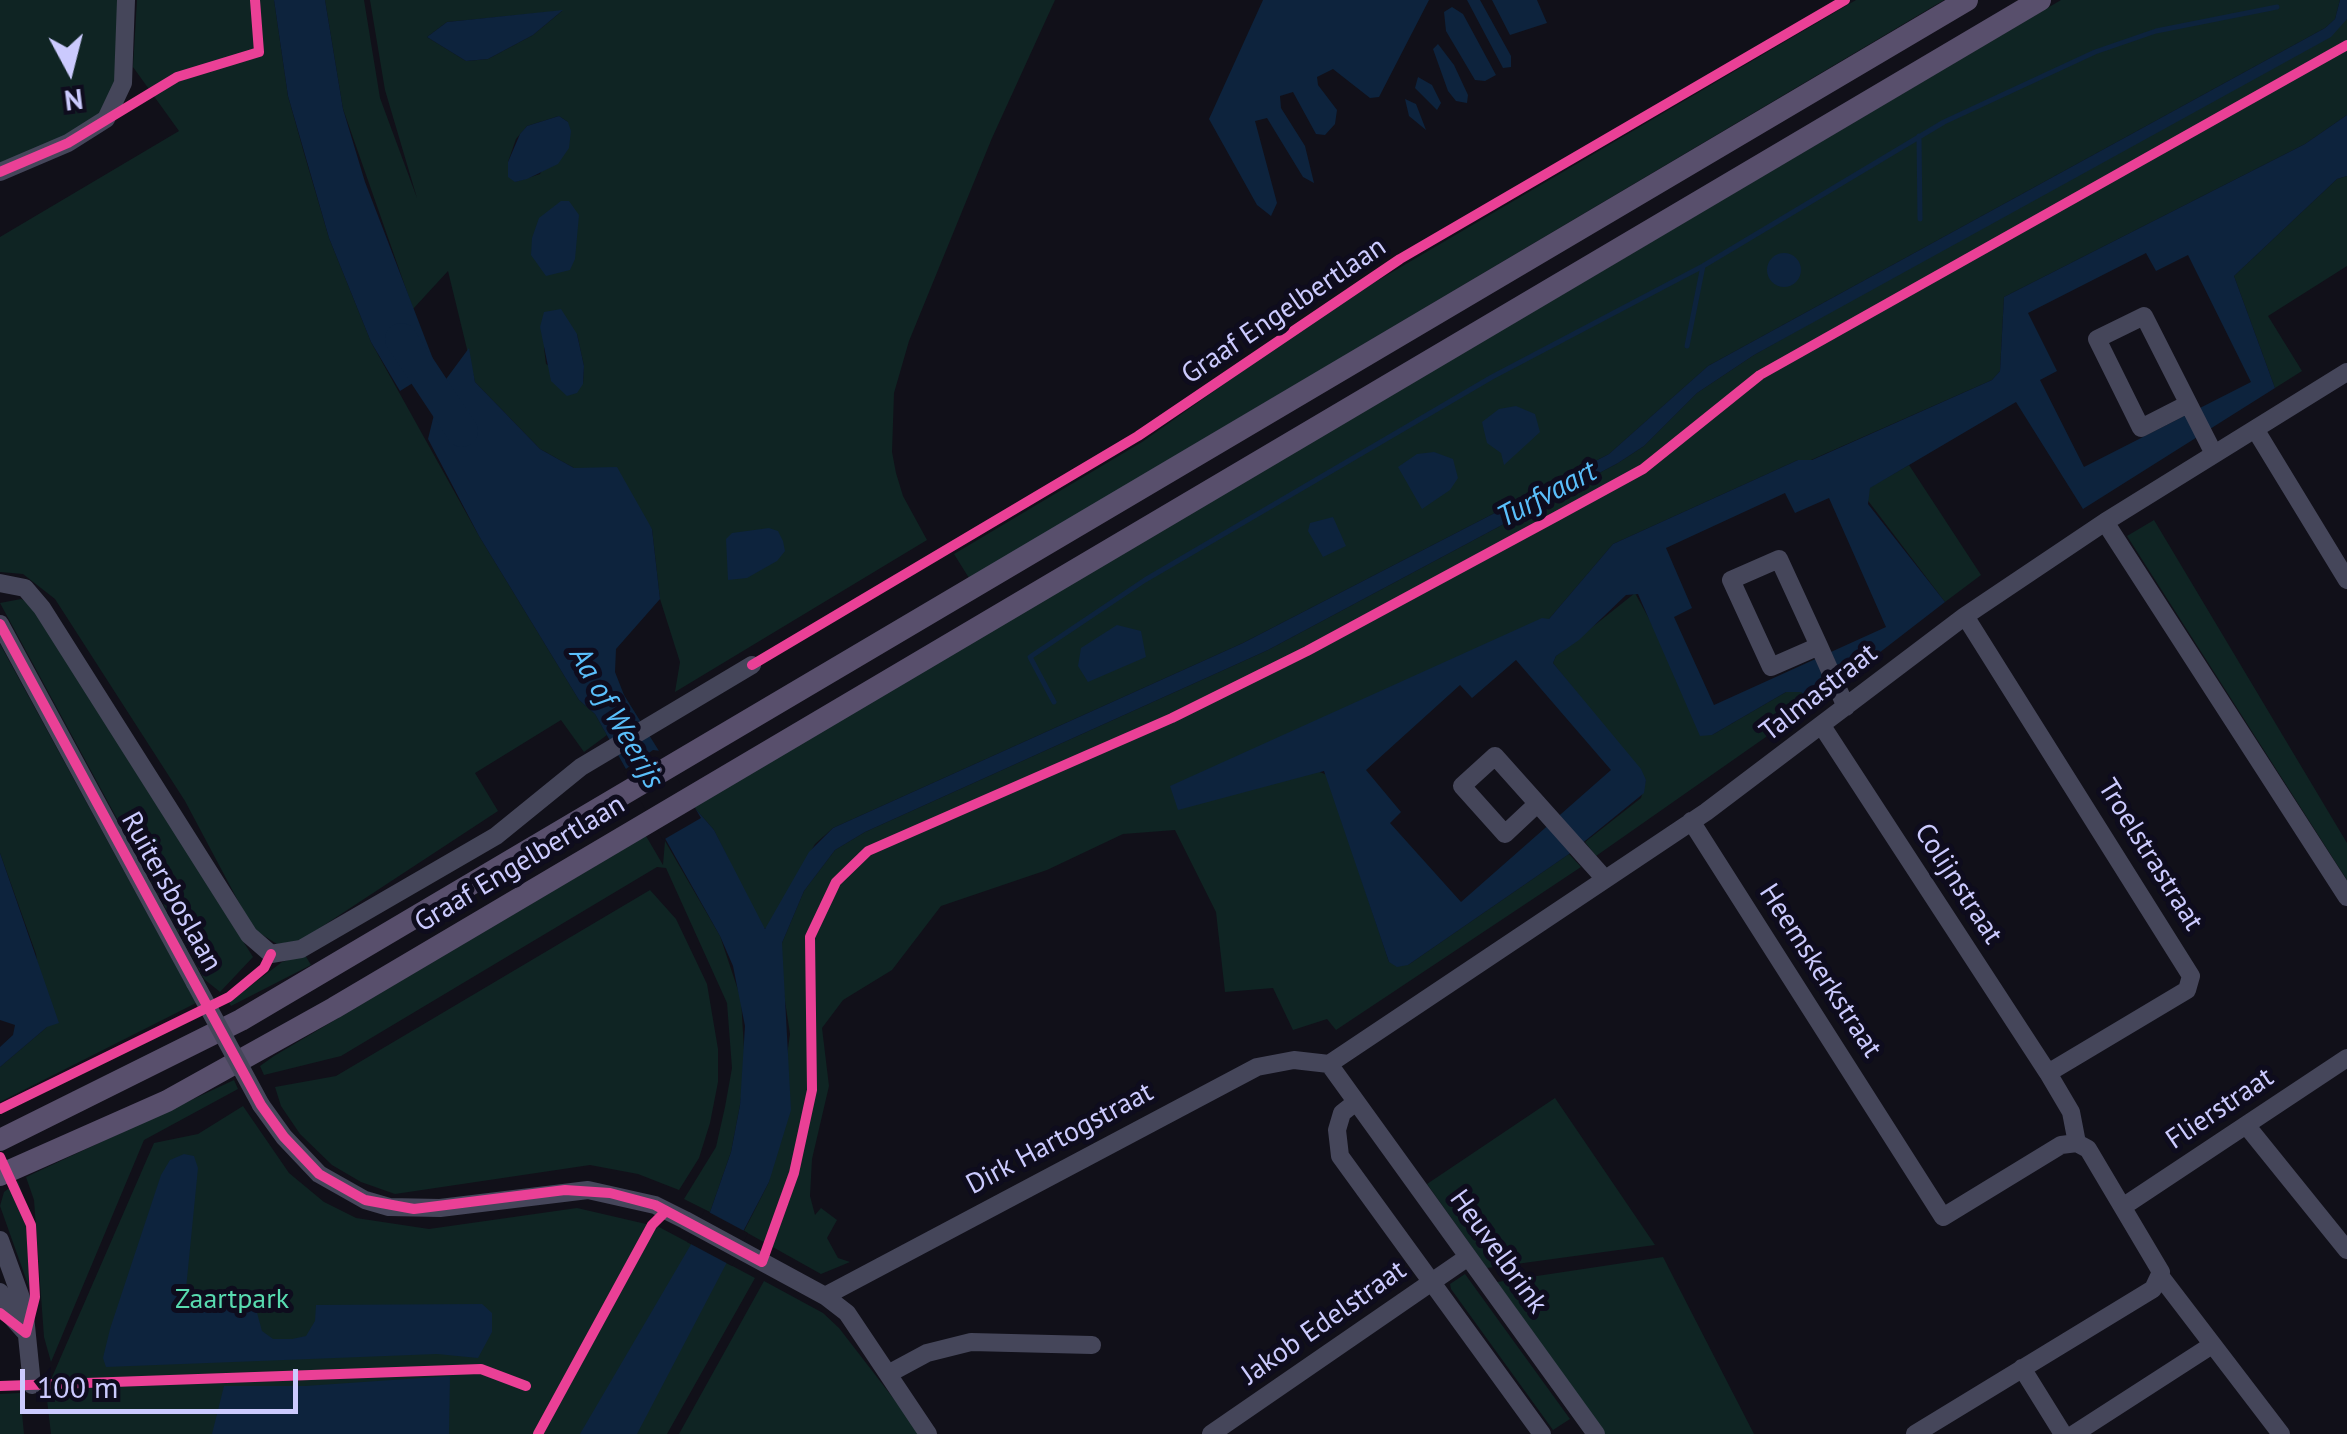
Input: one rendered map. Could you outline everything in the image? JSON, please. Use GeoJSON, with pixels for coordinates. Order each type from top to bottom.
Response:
{"type":"FeatureCollection","features":[{"type":"Feature","properties":{"kind":"main road","name":"Graaf Engelbertlaan"},"geometry":{"type":"LineString","coordinates":[[0,1140],[241,1020],[1967,0]]}},
{"type":"Feature","properties":{"kind":"main road","name":"Graaf Engelbertlaan"},"geometry":{"type":"LineString","coordinates":[[0,1175],[222,1072],[2040,0]]}},
{"type":"Feature","properties":{"kind":"street"},"geometry":{"type":"LineString","coordinates":[[0,172],[68,143],[106,119],[122,83],[126,0]]}},
{"type":"Feature","properties":{"kind":"street"},"geometry":{"type":"LineString","coordinates":[[2190,408],[2141,428],[2097,339],[2144,316],[2214,454]]}},
{"type":"Feature","properties":{"kind":"street","name":"Talmastraat"},"geometry":{"type":"LineString","coordinates":[[1329,1064],[1691,822],[1965,616],[2105,522],[2347,372]]}},
{"type":"Feature","properties":{"kind":"street"},"geometry":{"type":"LineString","coordinates":[[2255,429],[2347,580]]}},
{"type":"Feature","properties":{"kind":"street"},"geometry":{"type":"LineString","coordinates":[[2105,522],[2347,897]]}},
{"type":"Feature","properties":{"kind":"street"},"geometry":{"type":"LineString","coordinates":[[1821,651],[1771,667],[1731,580],[1779,559],[1821,651],[1836,686],[1846,707]]}},
{"type":"Feature","properties":{"kind":"street","name":"Graaf Engelbertlaan"},"geometry":{"type":"LineString","coordinates":[[0,583],[25,588],[42,608],[249,935],[271,954],[302,949],[496,836],[613,746],[752,665]]}},
{"type":"Feature","properties":{"kind":"street","name":"Troelstrastraat"},"geometry":{"type":"LineString","coordinates":[[1965,616],[2192,976],[2187,990],[2048,1072]]}},
{"type":"Feature","properties":{"kind":"street","name":"Ruitersboslaan"},"geometry":{"type":"LineString","coordinates":[[0,624],[262,1105],[284,1138],[319,1174],[365,1200],[389,1206],[440,1208],[588,1190],[644,1202],[825,1296],[846,1313],[928,1434]]}},
{"type":"Feature","properties":{"kind":"street","name":"Colijnstraat"},"geometry":{"type":"LineString","coordinates":[[1822,726],[2048,1072],[2071,1112],[2077,1143]]}},
{"type":"Feature","properties":{"kind":"street"},"geometry":{"type":"LineString","coordinates":[[1537,804],[1605,879]]}},
{"type":"Feature","properties":{"kind":"street","name":"Heemskerkstraat"},"geometry":{"type":"LineString","coordinates":[[1691,822],[1944,1217],[2061,1145],[2077,1143]]}},
{"type":"Feature","properties":{"kind":"street","name":"Flierstraat"},"geometry":{"type":"LineString","coordinates":[[2124,1206],[2347,1058]]}},
{"type":"Feature","properties":{"kind":"street","name":"Dirk Hartogstraat"},"geometry":{"type":"LineString","coordinates":[[825,1296],[1257,1068],[1294,1060],[1329,1064]]}},
{"type":"Feature","properties":{"kind":"street","name":"Heuvelbrink"},"geometry":{"type":"LineString","coordinates":[[1329,1064],[1588,1431]]}},
{"type":"Feature","properties":{"kind":"street"},"geometry":{"type":"LineString","coordinates":[[1356,1102],[1342,1113],[1337,1130],[1340,1156],[1542,1434]]}},
{"type":"Feature","properties":{"kind":"street"},"geometry":{"type":"LineString","coordinates":[[2246,1125],[2347,1250]]}},
{"type":"Feature","properties":{"kind":"street"},"geometry":{"type":"LineString","coordinates":[[2077,1143],[2088,1150],[2124,1206],[2160,1266],[2161,1278],[2282,1434]]}},
{"type":"Feature","properties":{"kind":"street"},"geometry":{"type":"LineString","coordinates":[[0,1240],[24,1306],[32,1385]]}},
{"type":"Feature","properties":{"kind":"street","name":"Jakob Edelstraat"},"geometry":{"type":"LineString","coordinates":[[1212,1434],[1468,1257]]}},
{"type":"Feature","properties":{"kind":"street"},"geometry":{"type":"LineString","coordinates":[[1914,1434],[2153,1289],[2161,1278]]}},
{"type":"Feature","properties":{"kind":"street"},"geometry":{"type":"LineString","coordinates":[[0,1292],[7,1312],[26,1333]]}},
{"type":"Feature","properties":{"kind":"street"},"geometry":{"type":"LineString","coordinates":[[888,1374],[927,1353],[971,1342],[1092,1345]]}},
{"type":"Feature","properties":{"kind":"street"},"geometry":{"type":"LineString","coordinates":[[2074,1434],[2212,1345]]}},
{"type":"Feature","properties":{"kind":"street"},"geometry":{"type":"LineString","coordinates":[[2022,1368],[2063,1434]]}},
{"type":"Feature","properties":{"kind":"green space"},"geometry":{"type":"Polygon","coordinates":[[[0,0],[121,0],[117,81],[110,102],[92,123],[0,167],[0,0]]]}},
{"type":"Feature","properties":{"kind":"green space"},"geometry":{"type":"Polygon","coordinates":[[[137,0],[274,0],[288,96],[304,153],[329,238],[371,342],[479,536],[579,700],[595,714],[607,735],[584,752],[561,720],[475,773],[498,811],[300,941],[277,944],[253,929],[185,801],[55,599],[23,574],[0,572],[0,237],[179,131],[133,67],[137,0]]]}},
{"type":"Feature","properties":{"kind":"green space"},"geometry":{"type":"Polygon","coordinates":[[[325,0],[364,0],[380,98],[417,198],[385,90],[370,0],[1055,0],[992,138],[909,341],[894,393],[892,452],[896,473],[903,496],[927,540],[675,692],[680,662],[660,599],[652,529],[574,468],[540,449],[475,382],[448,271],[413,309],[343,109],[325,0]],[[562,11],[447,22],[427,37],[466,61],[488,59],[533,35],[562,11]],[[559,116],[527,126],[516,139],[508,162],[515,182],[540,174],[568,122],[559,116]],[[577,334],[544,348],[546,364],[583,384],[584,366],[577,334]]]}},
{"type":"Feature","properties":{"kind":"green space"},"geometry":{"type":"Polygon","coordinates":[[[1856,0],[1944,0],[969,578],[954,554],[1142,442],[1336,305],[1856,0]]]}},
{"type":"Feature","properties":{"kind":"green space"},"geometry":{"type":"Polygon","coordinates":[[[2061,0],[2340,0],[2335,19],[2325,28],[1708,366],[1609,454],[1243,643],[833,828],[815,844],[768,928],[762,928],[714,830],[694,807],[2061,0]]]}},
{"type":"Feature","properties":{"kind":"green space"},"geometry":{"type":"Polygon","coordinates":[[[2347,19],[2347,115],[2305,144],[2004,297],[2000,371],[1992,380],[1811,460],[1798,460],[1613,544],[1549,619],[1315,770],[1327,775],[1389,962],[1408,965],[1569,854],[1581,867],[1336,1030],[1327,1019],[1293,1030],[1273,988],[1225,992],[1216,912],[1175,830],[1123,834],[1047,870],[941,906],[892,970],[843,1000],[822,1028],[829,1086],[812,1159],[810,1196],[815,1215],[821,1208],[837,1220],[827,1238],[838,1258],[850,1262],[821,1274],[744,1231],[769,1182],[790,1034],[780,968],[782,943],[804,891],[835,850],[865,832],[1268,650],[1618,463],[1644,446],[1697,393],[1754,355],[2347,19]]]}},
{"type":"Feature","properties":{"kind":"green space"},"geometry":{"type":"Polygon","coordinates":[[[2347,176],[2347,266],[2268,316],[2302,371],[2275,388],[2234,276],[2337,179],[2347,176]]]}},
{"type":"Feature","properties":{"kind":"green space"},"geometry":{"type":"Polygon","coordinates":[[[1909,465],[1981,575],[1945,602],[1866,498],[1869,488],[1909,465]]]}},
{"type":"Feature","properties":{"kind":"green space"},"geometry":{"type":"Polygon","coordinates":[[[2154,520],[2347,843],[2347,880],[2127,536],[2154,520]]]}},
{"type":"Feature","properties":{"kind":"green space"},"geometry":{"type":"Polygon","coordinates":[[[1635,593],[1712,735],[1786,692],[1801,692],[1813,704],[1596,856],[1585,842],[1641,798],[1646,780],[1553,663],[1556,656],[1635,593]]]}},
{"type":"Feature","properties":{"kind":"green space"},"geometry":{"type":"Polygon","coordinates":[[[21,599],[30,603],[50,633],[253,957],[220,992],[204,979],[0,603],[21,599]]]}},
{"type":"Feature","properties":{"kind":"green space"},"geometry":{"type":"Polygon","coordinates":[[[0,644],[196,1003],[0,1102],[0,1067],[47,1027],[36,954],[0,853],[0,644]]]}},
{"type":"Feature","properties":{"kind":"green space"},"geometry":{"type":"Polygon","coordinates":[[[646,836],[663,865],[665,841],[720,936],[741,999],[745,1066],[740,1105],[731,1152],[710,1212],[684,1199],[716,1147],[725,1107],[732,1068],[727,1003],[666,868],[657,867],[341,1056],[264,1075],[260,1066],[274,1056],[646,836]]]}},
{"type":"Feature","properties":{"kind":"green space"},"geometry":{"type":"Polygon","coordinates":[[[650,890],[676,919],[707,984],[718,1049],[718,1082],[710,1123],[699,1158],[679,1190],[638,1174],[590,1165],[395,1194],[361,1182],[332,1165],[300,1134],[281,1106],[275,1087],[336,1076],[650,890]]]}},
{"type":"Feature","properties":{"kind":"green space"},"geometry":{"type":"Polygon","coordinates":[[[305,955],[311,965],[231,1006],[229,1002],[282,962],[305,955]]]}},
{"type":"Feature","properties":{"kind":"green space"},"geometry":{"type":"Polygon","coordinates":[[[234,1080],[238,1089],[144,1140],[51,1362],[44,1337],[34,1200],[26,1177],[234,1080]]]}},
{"type":"Feature","properties":{"kind":"green space"},"geometry":{"type":"Polygon","coordinates":[[[1555,1098],[1655,1245],[1487,1268],[1427,1184],[1555,1098]]]}},
{"type":"Feature","properties":{"kind":"green space","name":"Zaartpark"},"geometry":{"type":"Polygon","coordinates":[[[243,1106],[289,1173],[324,1202],[356,1218],[429,1229],[577,1208],[659,1227],[755,1278],[667,1434],[51,1434],[46,1391],[154,1143],[198,1134],[243,1106]]]}},
{"type":"Feature","properties":{"kind":"green space"},"geometry":{"type":"Polygon","coordinates":[[[18,1181],[25,1202],[30,1290],[0,1206],[4,1192],[18,1181]]]}},
{"type":"Feature","properties":{"kind":"green space"},"geometry":{"type":"Polygon","coordinates":[[[1663,1257],[1754,1434],[1605,1434],[1497,1282],[1663,1257]]]}},
{"type":"Feature","properties":{"kind":"green space"},"geometry":{"type":"Polygon","coordinates":[[[1465,1274],[1570,1419],[1553,1430],[1451,1289],[1450,1284],[1465,1274]]]}},
{"type":"Feature","properties":{"kind":"green space"},"geometry":{"type":"Polygon","coordinates":[[[764,1281],[823,1313],[839,1328],[921,1434],[679,1434],[764,1281]]]}},
{"type":"Feature","properties":{"kind":"green space"},"geometry":{"type":"Polygon","coordinates":[[[20,1393],[24,1434],[0,1434],[0,1394],[20,1393]]]}},
{"type":"Feature","properties":{"kind":"water"},"geometry":{"type":"Polygon","coordinates":[[[274,0],[325,0],[343,109],[365,182],[433,359],[424,376],[400,391],[371,342],[329,238],[288,96],[274,0]]]}},
{"type":"Feature","properties":{"kind":"water"},"geometry":{"type":"Polygon","coordinates":[[[1263,0],[1429,0],[1379,97],[1370,98],[1333,69],[1317,77],[1318,85],[1337,110],[1335,124],[1325,135],[1316,134],[1293,92],[1280,96],[1281,108],[1305,146],[1314,183],[1303,177],[1267,118],[1255,121],[1277,203],[1271,216],[1257,205],[1209,119],[1263,0]]]}},
{"type":"Feature","properties":{"kind":"water"},"geometry":{"type":"Polygon","coordinates":[[[1467,0],[1480,0],[1511,56],[1511,67],[1503,68],[1467,0]]]}},
{"type":"Feature","properties":{"kind":"water"},"geometry":{"type":"Polygon","coordinates":[[[1492,0],[1537,0],[1547,23],[1510,35],[1492,0]]]}},
{"type":"Feature","properties":{"kind":"water","name":"Turfvaart"},"geometry":{"type":"Polygon","coordinates":[[[2340,0],[2347,0],[2347,19],[2331,37],[1754,355],[1697,393],[1644,446],[1618,463],[1268,650],[865,832],[835,850],[804,891],[782,943],[791,1110],[769,1182],[637,1434],[580,1434],[710,1212],[731,1152],[740,1105],[745,1026],[733,966],[720,936],[595,714],[579,700],[479,536],[428,439],[441,386],[469,348],[475,382],[540,449],[574,468],[617,467],[652,529],[660,599],[616,649],[615,672],[624,695],[694,807],[714,830],[765,929],[809,852],[833,828],[1243,643],[1609,454],[1708,366],[2325,28],[2335,19],[2340,0]]]}},
{"type":"Feature","properties":{"kind":"water"},"geometry":{"type":"Polygon","coordinates":[[[1452,7],[1463,14],[1496,75],[1485,81],[1475,80],[1446,31],[1444,12],[1452,7]]]}},
{"type":"Feature","properties":{"kind":"water"},"geometry":{"type":"Polygon","coordinates":[[[563,10],[533,35],[488,59],[466,61],[427,37],[447,22],[563,10]]]}},
{"type":"Feature","properties":{"kind":"water"},"geometry":{"type":"Polygon","coordinates":[[[1438,44],[1454,65],[1468,95],[1467,103],[1456,101],[1448,91],[1433,49],[1438,44]]]}},
{"type":"Feature","properties":{"kind":"water"},"geometry":{"type":"Polygon","coordinates":[[[1418,77],[1432,85],[1441,103],[1437,110],[1415,88],[1418,77]]]}},
{"type":"Feature","properties":{"kind":"water"},"geometry":{"type":"Polygon","coordinates":[[[1405,99],[1416,104],[1426,130],[1409,116],[1405,99]]]}},
{"type":"Feature","properties":{"kind":"water"},"geometry":{"type":"Polygon","coordinates":[[[2347,115],[2347,176],[2337,179],[2234,276],[2275,388],[2083,509],[2016,402],[1870,488],[1868,504],[1945,602],[1813,704],[1801,692],[1786,692],[1712,735],[1700,736],[1638,594],[1626,595],[1579,640],[1556,656],[1553,663],[1641,769],[1646,780],[1644,793],[1569,854],[1408,965],[1397,967],[1389,962],[1324,771],[1178,810],[1170,786],[1542,618],[1549,619],[1613,544],[1798,460],[1812,460],[1992,380],[2000,371],[2004,297],[2305,144],[2347,115]],[[2146,253],[2028,313],[2057,371],[2040,380],[2084,467],[2251,382],[2188,255],[2156,271],[2146,253]],[[1785,493],[1666,548],[1692,608],[1674,617],[1714,705],[1886,627],[1829,498],[1795,513],[1785,493]],[[1516,660],[1472,698],[1460,685],[1366,770],[1401,812],[1390,823],[1461,902],[1611,770],[1516,660]]]}},
{"type":"Feature","properties":{"kind":"water"},"geometry":{"type":"Polygon","coordinates":[[[559,116],[568,122],[571,131],[569,148],[558,164],[527,179],[515,182],[508,177],[508,162],[520,134],[527,126],[559,116]]]}},
{"type":"Feature","properties":{"kind":"water"},"geometry":{"type":"Polygon","coordinates":[[[561,201],[569,201],[579,215],[575,259],[570,270],[546,276],[531,255],[532,238],[539,218],[561,201]]]}},
{"type":"Feature","properties":{"kind":"water"},"geometry":{"type":"Polygon","coordinates":[[[1784,253],[1796,258],[1801,270],[1796,282],[1784,287],[1772,282],[1767,270],[1772,258],[1784,253]]]}},
{"type":"Feature","properties":{"kind":"water"},"geometry":{"type":"Polygon","coordinates":[[[561,309],[577,334],[584,366],[583,384],[577,393],[567,396],[551,381],[540,327],[544,312],[561,309]]]}},
{"type":"Feature","properties":{"kind":"water"},"geometry":{"type":"Polygon","coordinates":[[[1516,406],[1535,414],[1540,432],[1504,465],[1501,453],[1487,443],[1482,422],[1499,409],[1516,406]]]}},
{"type":"Feature","properties":{"kind":"water"},"geometry":{"type":"Polygon","coordinates":[[[1434,452],[1453,459],[1458,478],[1450,490],[1422,509],[1398,467],[1417,454],[1434,452]]]}},
{"type":"Feature","properties":{"kind":"water"},"geometry":{"type":"Polygon","coordinates":[[[1333,517],[1346,546],[1323,557],[1308,531],[1310,523],[1333,517]]]}},
{"type":"Feature","properties":{"kind":"water"},"geometry":{"type":"Polygon","coordinates":[[[769,528],[778,531],[785,551],[777,561],[747,578],[728,580],[726,539],[732,533],[769,528]]]}},
{"type":"Feature","properties":{"kind":"water"},"geometry":{"type":"Polygon","coordinates":[[[1117,625],[1141,631],[1146,657],[1088,682],[1078,666],[1081,648],[1117,625]]]}},
{"type":"Feature","properties":{"kind":"water"},"geometry":{"type":"Polygon","coordinates":[[[0,853],[59,1023],[47,1027],[0,1067],[0,1047],[13,1035],[15,1025],[0,1020],[0,853]]]}},
{"type":"Feature","properties":{"kind":"water"},"geometry":{"type":"Polygon","coordinates":[[[184,1154],[194,1156],[198,1168],[184,1309],[256,1309],[262,1331],[273,1339],[292,1339],[306,1336],[315,1321],[316,1305],[482,1304],[492,1313],[492,1332],[478,1358],[437,1354],[106,1367],[103,1358],[110,1329],[161,1175],[170,1160],[184,1154]]]}},
{"type":"Feature","properties":{"kind":"water"},"geometry":{"type":"Polygon","coordinates":[[[450,1376],[449,1434],[212,1434],[224,1386],[305,1386],[450,1376]]]}},
{"type":"Feature","properties":{"kind":"pier"},"geometry":{"type":"Polygon","coordinates":[[[653,750],[661,751],[701,818],[663,840],[623,771],[653,750]]]}},
{"type":"Feature","properties":{"kind":"pier"},"geometry":{"type":"Polygon","coordinates":[[[705,1210],[748,1233],[732,1266],[687,1242],[705,1210]]]}},
{"type":"Feature","properties":{"kind":"waterway"},"geometry":{"type":"LineString","coordinates":[[1054,702],[1030,657],[1145,580],[1492,377],[1703,266],[1944,122],[2095,52],[2156,31],[2277,7]]}},
{"type":"Feature","properties":{"kind":"waterway"},"geometry":{"type":"LineString","coordinates":[[1919,136],[1920,219]]}},
{"type":"Feature","properties":{"kind":"waterway"},"geometry":{"type":"LineString","coordinates":[[1687,346],[1703,266]]}},
{"type":"Feature","properties":{"kind":"waterway","name":"Aa of Weerijs"},"geometry":{"type":"LineString","coordinates":[[401,339],[462,431]]}},
{"type":"Feature","properties":{"kind":"cycle path"},"geometry":{"type":"LineString","coordinates":[[0,172],[68,143],[177,77],[259,52],[255,0]]}},
{"type":"Feature","properties":{"kind":"cycle path"},"geometry":{"type":"LineString","coordinates":[[752,665],[1138,436],[1400,259],[1845,0]]}},
{"type":"Feature","properties":{"kind":"cycle path"},"geometry":{"type":"LineString","coordinates":[[0,624],[261,1105],[319,1174],[365,1200],[414,1209],[565,1190],[610,1193],[655,1205],[762,1262],[794,1173],[812,1090],[810,937],[836,882],[868,851],[1172,718],[1307,651],[1557,516],[1643,469],[1760,375],[2347,45]]}},
{"type":"Feature","properties":{"kind":"cycle path"},"geometry":{"type":"LineString","coordinates":[[0,1109],[229,997],[264,968],[271,954]]}},
{"type":"Feature","properties":{"kind":"cycle path"},"geometry":{"type":"LineString","coordinates":[[0,1157],[31,1225],[35,1297],[26,1333],[0,1313]]}},
{"type":"Feature","properties":{"kind":"cycle path"},"geometry":{"type":"LineString","coordinates":[[538,1434],[652,1225],[666,1211]]}},
{"type":"Feature","properties":{"kind":"cycle path"},"geometry":{"type":"LineString","coordinates":[[0,1386],[481,1369],[526,1386]]}}]}
